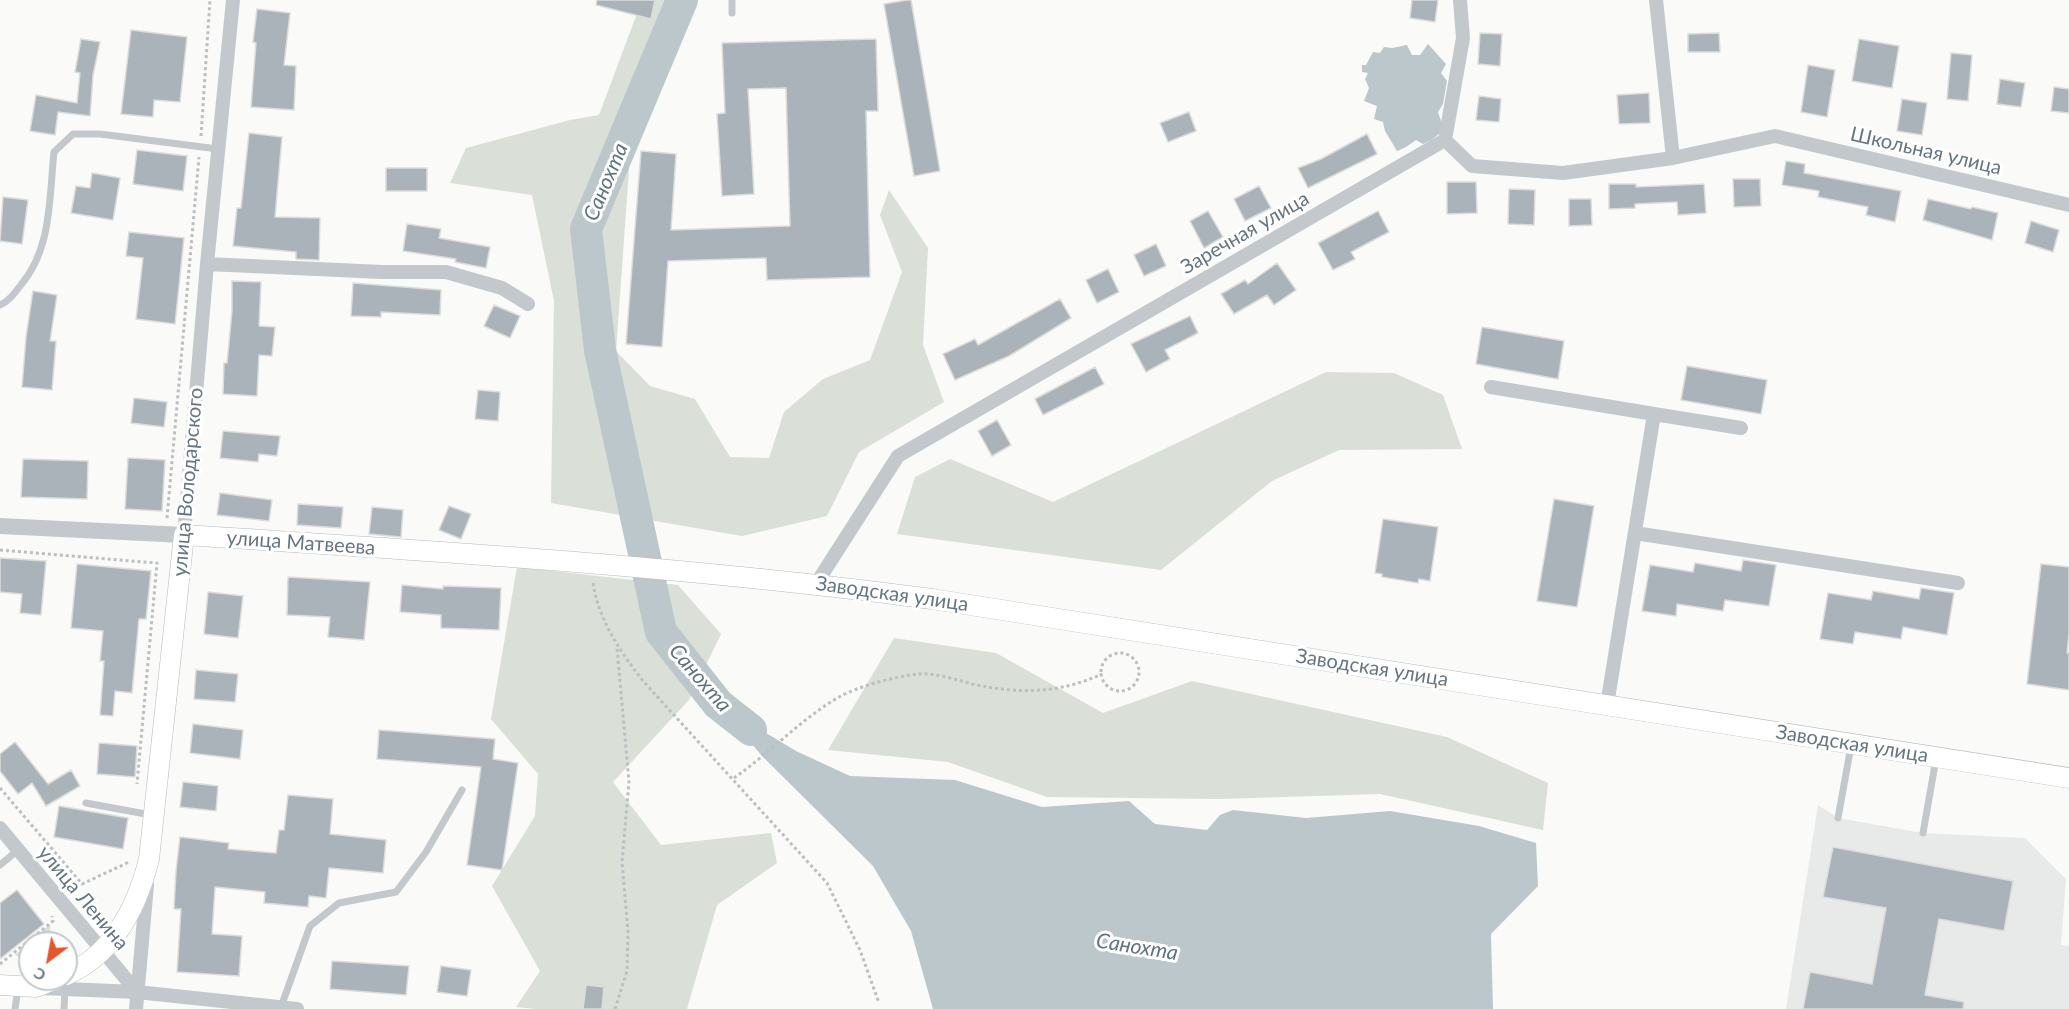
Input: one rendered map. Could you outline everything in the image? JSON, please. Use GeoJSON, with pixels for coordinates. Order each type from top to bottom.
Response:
{"type":"FeatureCollection","features":[{"type":"Feature","properties":{"kind":"main road","name":"улица Матвеева"},"geometry":{"type":"LineString","coordinates":[[184,535],[674,569]]}},
{"type":"Feature","properties":{"kind":"main road","name":"улица Володарского"},"geometry":{"type":"LineString","coordinates":[[78,969],[102,951],[115,936],[136,901],[149,859],[144,814],[184,535]]}},
{"type":"Feature","properties":{"kind":"main road","name":"Заводская улица"},"geometry":{"type":"LineString","coordinates":[[674,569],[932,599],[2069,778]]}},
{"type":"Feature","properties":{"kind":"street","name":"улица Володарского"},"geometry":{"type":"LineString","coordinates":[[184,535],[207,264],[233,0]]}},
{"type":"Feature","properties":{"kind":"street"},"geometry":{"type":"LineString","coordinates":[[1460,0],[1463,38],[1445,140],[1472,166],[1563,173],[1673,158],[1656,0]]}},
{"type":"Feature","properties":{"kind":"street","name":"Школьная улица"},"geometry":{"type":"LineString","coordinates":[[1673,158],[1775,136],[2069,205]]}},
{"type":"Feature","properties":{"kind":"street","name":"Заречная улица"},"geometry":{"type":"LineString","coordinates":[[816,584],[898,456],[1445,140]]}},
{"type":"Feature","properties":{"kind":"street"},"geometry":{"type":"LineString","coordinates":[[207,264],[381,272],[446,272],[502,288],[528,304]]}},
{"type":"Feature","properties":{"kind":"street"},"geometry":{"type":"LineString","coordinates":[[1491,387],[1741,428]]}},
{"type":"Feature","properties":{"kind":"street"},"geometry":{"type":"LineString","coordinates":[[1607,705],[1653,414]]}},
{"type":"Feature","properties":{"kind":"street","name":"улица Матвеева"},"geometry":{"type":"LineString","coordinates":[[0,526],[184,535]]}},
{"type":"Feature","properties":{"kind":"street"},"geometry":{"type":"LineString","coordinates":[[1635,534],[1958,583]]}},
{"type":"Feature","properties":{"kind":"street","name":"улица Ленина"},"geometry":{"type":"LineString","coordinates":[[0,828],[137,992]]}},
{"type":"Feature","properties":{"kind":"street"},"geometry":{"type":"LineString","coordinates":[[136,1009],[149,859]]}},
{"type":"Feature","properties":{"kind":"street"},"geometry":{"type":"LineString","coordinates":[[78,983],[297,1009]]}},
{"type":"Feature","properties":{"kind":"lane"},"geometry":{"type":"LineString","coordinates":[[732,0],[732,14]]}},
{"type":"Feature","properties":{"kind":"lane"},"geometry":{"type":"LineString","coordinates":[[0,305],[7,302],[31,274],[46,237],[54,152],[73,134],[100,134],[218,149]]}},
{"type":"Feature","properties":{"kind":"lane"},"geometry":{"type":"LineString","coordinates":[[1838,818],[1851,744]]}},
{"type":"Feature","properties":{"kind":"lane"},"geometry":{"type":"LineString","coordinates":[[1923,834],[1936,757]]}},
{"type":"Feature","properties":{"kind":"lane"},"geometry":{"type":"LineString","coordinates":[[281,1007],[310,927],[339,903],[396,892],[426,852],[462,790]]}},
{"type":"Feature","properties":{"kind":"lane"},"geometry":{"type":"LineString","coordinates":[[86,803],[144,814]]}},
{"type":"Feature","properties":{"kind":"lane"},"geometry":{"type":"LineString","coordinates":[[0,865],[18,850]]}},
{"type":"Feature","properties":{"kind":"lane"},"geometry":{"type":"LineString","coordinates":[[15,1009],[18,986]]}},
{"type":"Feature","properties":{"kind":"lane"},"geometry":{"type":"LineString","coordinates":[[63,991],[64,1009]]}},
{"type":"Feature","properties":{"kind":"path"},"geometry":{"type":"LineString","coordinates":[[161,521],[167,522],[200,147],[210,0]]}},
{"type":"Feature","properties":{"kind":"path"},"geometry":{"type":"LineString","coordinates":[[0,550],[157,563],[144,814]]}},
{"type":"Feature","properties":{"kind":"path"},"geometry":{"type":"LineString","coordinates":[[596,563],[596,600],[617,647],[643,681],[734,778],[827,883],[860,950],[879,1003]]}},
{"type":"Feature","properties":{"kind":"path"},"geometry":{"type":"LineString","coordinates":[[615,1009],[627,971],[628,931],[622,862],[629,782],[617,647]]}},
{"type":"Feature","properties":{"kind":"path"},"geometry":{"type":"LineString","coordinates":[[1114,654],[1127,655],[1132,658],[1138,669],[1137,681],[1123,691],[1111,689],[1103,680],[1102,674],[1104,662],[1114,654]]}},
{"type":"Feature","properties":{"kind":"path"},"geometry":{"type":"LineString","coordinates":[[734,778],[756,763],[799,726],[840,697],[877,683],[921,674],[1001,690],[1050,690],[1102,674]]}},
{"type":"Feature","properties":{"kind":"path"},"geometry":{"type":"LineString","coordinates":[[0,788],[82,884],[130,862],[130,852]]}},
{"type":"Feature","properties":{"kind":"path"},"geometry":{"type":"LineString","coordinates":[[0,964],[53,921]]}},
{"type":"Feature","properties":{"kind":"shaded area"},"geometry":{"type":"Polygon","coordinates":[[[642,0],[692,0],[631,142],[616,351],[650,386],[695,399],[730,457],[769,458],[784,412],[823,379],[870,360],[902,272],[880,215],[889,190],[928,248],[923,345],[944,402],[859,452],[827,516],[742,536],[551,503],[554,301],[532,195],[450,183],[466,148],[570,120],[599,115],[642,0]]]}},
{"type":"Feature","properties":{"kind":"shaded area"},"geometry":{"type":"Polygon","coordinates":[[[1326,372],[1394,373],[1443,395],[1462,449],[1339,450],[1272,481],[1161,570],[897,534],[915,477],[950,459],[1053,502],[1326,372]]]}},
{"type":"Feature","properties":{"kind":"shaded area"},"geometry":{"type":"Polygon","coordinates":[[[517,567],[678,585],[721,634],[689,700],[613,782],[661,845],[771,833],[777,863],[717,905],[687,1009],[516,1007],[540,971],[492,886],[535,816],[538,774],[491,719],[517,567]]]}},
{"type":"Feature","properties":{"kind":"shaded area"},"geometry":{"type":"Polygon","coordinates":[[[894,638],[996,653],[1103,713],[1192,681],[1447,737],[1548,783],[1543,830],[1380,794],[1219,799],[1047,797],[948,762],[828,750],[894,638]]]}},
{"type":"Feature","properties":{"kind":"shaded area"},"geometry":{"type":"Polygon","coordinates":[[[1818,805],[1838,818],[1923,833],[2025,838],[2066,879],[2061,945],[2069,946],[2069,1009],[1786,1009],[1818,805]]]}},
{"type":"Feature","properties":{"kind":"shaded area"},"geometry":{"type":"Polygon","coordinates":[[[50,924],[50,931],[42,931],[50,924]]]}},
{"type":"Feature","properties":{"kind":"water"},"geometry":{"type":"Polygon","coordinates":[[[1428,44],[1446,64],[1441,73],[1447,81],[1443,104],[1438,112],[1441,132],[1423,144],[1416,140],[1397,151],[1385,131],[1383,122],[1374,119],[1377,106],[1364,101],[1369,88],[1365,79],[1368,73],[1362,72],[1362,65],[1366,65],[1373,52],[1380,53],[1384,47],[1407,45],[1412,55],[1420,55],[1428,44]]]}},
{"type":"Feature","properties":{"kind":"water"},"geometry":{"type":"Polygon","coordinates":[[[718,704],[796,751],[850,776],[955,780],[1042,807],[1129,801],[1155,824],[1207,830],[1220,815],[1233,810],[1306,818],[1390,811],[1479,826],[1536,843],[1538,886],[1491,934],[1493,1009],[933,1009],[911,931],[873,866],[762,756],[718,704]]]}},
{"type":"Feature","properties":{"kind":"building"},"geometry":{"type":"Polygon","coordinates":[[[597,0],[655,0],[651,19],[596,5],[597,0]]]}},
{"type":"Feature","properties":{"kind":"building"},"geometry":{"type":"Polygon","coordinates":[[[911,0],[940,171],[914,176],[884,4],[911,0]]]}},
{"type":"Feature","properties":{"kind":"building"},"geometry":{"type":"Polygon","coordinates":[[[1412,0],[1438,0],[1435,22],[1410,18],[1412,0]]]}},
{"type":"Feature","properties":{"kind":"building"},"geometry":{"type":"Polygon","coordinates":[[[257,9],[290,13],[284,65],[296,66],[294,110],[251,107],[256,43],[253,42],[257,9]]]}},
{"type":"Feature","properties":{"kind":"building"},"geometry":{"type":"Polygon","coordinates":[[[131,30],[187,37],[180,102],[154,100],[153,117],[121,114],[131,30]]]}},
{"type":"Feature","properties":{"kind":"building"},"geometry":{"type":"Polygon","coordinates":[[[1480,33],[1502,34],[1500,66],[1478,64],[1480,33]]]}},
{"type":"Feature","properties":{"kind":"building"},"geometry":{"type":"Polygon","coordinates":[[[1719,33],[1720,52],[1688,52],[1688,34],[1719,33]]]}},
{"type":"Feature","properties":{"kind":"building"},"geometry":{"type":"Polygon","coordinates":[[[81,39],[100,42],[93,75],[90,116],[58,112],[55,135],[30,131],[36,95],[77,103],[80,73],[75,72],[81,39]]]}},
{"type":"Feature","properties":{"kind":"building"},"geometry":{"type":"Polygon","coordinates":[[[876,39],[878,111],[866,111],[870,277],[767,280],[766,258],[668,261],[662,347],[626,344],[641,151],[676,154],[671,230],[790,226],[786,88],[748,89],[754,194],[722,196],[717,114],[725,113],[722,43],[876,39]]]}},
{"type":"Feature","properties":{"kind":"building"},"geometry":{"type":"Polygon","coordinates":[[[1859,39],[1899,46],[1892,88],[1852,81],[1859,39]]]}},
{"type":"Feature","properties":{"kind":"building"},"geometry":{"type":"Polygon","coordinates":[[[1951,53],[1972,55],[1968,101],[1947,99],[1951,53]]]}},
{"type":"Feature","properties":{"kind":"building"},"geometry":{"type":"Polygon","coordinates":[[[1808,65],[1835,70],[1827,117],[1801,112],[1808,65]]]}},
{"type":"Feature","properties":{"kind":"building"},"geometry":{"type":"Polygon","coordinates":[[[2000,79],[2025,83],[2021,107],[1997,104],[2000,79]]]}},
{"type":"Feature","properties":{"kind":"building"},"geometry":{"type":"Polygon","coordinates":[[[2054,87],[2069,89],[2069,113],[2051,111],[2054,87]]]}},
{"type":"Feature","properties":{"kind":"building"},"geometry":{"type":"Polygon","coordinates":[[[1649,93],[1650,123],[1619,124],[1617,95],[1649,93]]]}},
{"type":"Feature","properties":{"kind":"building"},"geometry":{"type":"Polygon","coordinates":[[[1479,96],[1501,99],[1499,122],[1476,120],[1479,96]]]}},
{"type":"Feature","properties":{"kind":"building"},"geometry":{"type":"Polygon","coordinates":[[[1902,99],[1927,103],[1922,135],[1897,131],[1902,99]]]}},
{"type":"Feature","properties":{"kind":"building"},"geometry":{"type":"Polygon","coordinates":[[[1189,112],[1196,131],[1168,142],[1160,123],[1189,112]]]}},
{"type":"Feature","properties":{"kind":"building"},"geometry":{"type":"Polygon","coordinates":[[[249,133],[282,137],[275,217],[320,218],[319,260],[296,259],[296,252],[233,246],[237,208],[241,208],[249,133]]]}},
{"type":"Feature","properties":{"kind":"building"},"geometry":{"type":"Polygon","coordinates":[[[1367,134],[1377,154],[1308,188],[1298,168],[1321,159],[1367,134]]]}},
{"type":"Feature","properties":{"kind":"building"},"geometry":{"type":"Polygon","coordinates":[[[137,150],[187,156],[183,191],[133,184],[137,150]]]}},
{"type":"Feature","properties":{"kind":"building"},"geometry":{"type":"Polygon","coordinates":[[[1786,161],[1805,164],[1804,173],[1901,191],[1895,222],[1866,215],[1868,207],[1818,197],[1819,191],[1782,185],[1786,161]]]}},
{"type":"Feature","properties":{"kind":"building"},"geometry":{"type":"Polygon","coordinates":[[[386,168],[427,168],[427,191],[386,191],[386,168]]]}},
{"type":"Feature","properties":{"kind":"building"},"geometry":{"type":"Polygon","coordinates":[[[92,173],[120,178],[113,220],[71,213],[76,186],[90,188],[92,173]]]}},
{"type":"Feature","properties":{"kind":"building"},"geometry":{"type":"Polygon","coordinates":[[[1733,179],[1760,179],[1761,206],[1734,207],[1733,179]]]}},
{"type":"Feature","properties":{"kind":"building"},"geometry":{"type":"Polygon","coordinates":[[[1447,182],[1476,182],[1477,213],[1447,214],[1447,182]]]}},
{"type":"Feature","properties":{"kind":"building"},"geometry":{"type":"Polygon","coordinates":[[[1609,184],[1636,184],[1636,187],[1704,184],[1706,213],[1678,215],[1677,202],[1635,204],[1635,208],[1609,209],[1609,184]]]}},
{"type":"Feature","properties":{"kind":"building"},"geometry":{"type":"Polygon","coordinates":[[[1259,186],[1271,208],[1245,221],[1234,199],[1259,186]]]}},
{"type":"Feature","properties":{"kind":"building"},"geometry":{"type":"Polygon","coordinates":[[[1509,189],[1535,190],[1534,225],[1508,224],[1509,189]]]}},
{"type":"Feature","properties":{"kind":"building"},"geometry":{"type":"Polygon","coordinates":[[[3,197],[28,200],[22,244],[0,241],[3,197]]]}},
{"type":"Feature","properties":{"kind":"building"},"geometry":{"type":"Polygon","coordinates":[[[1569,199],[1591,199],[1592,225],[1569,226],[1569,199]]]}},
{"type":"Feature","properties":{"kind":"building"},"geometry":{"type":"Polygon","coordinates":[[[1928,199],[1998,213],[1992,240],[1923,220],[1928,199]]]}},
{"type":"Feature","properties":{"kind":"building"},"geometry":{"type":"Polygon","coordinates":[[[1208,211],[1223,237],[1204,248],[1190,221],[1208,211]]]}},
{"type":"Feature","properties":{"kind":"building"},"geometry":{"type":"Polygon","coordinates":[[[1378,211],[1389,232],[1351,252],[1355,259],[1333,270],[1318,243],[1378,211]]]}},
{"type":"Feature","properties":{"kind":"building"},"geometry":{"type":"Polygon","coordinates":[[[2031,221],[2059,230],[2053,252],[2025,243],[2031,221]]]}},
{"type":"Feature","properties":{"kind":"building"},"geometry":{"type":"Polygon","coordinates":[[[407,224],[441,229],[439,238],[490,247],[486,268],[455,262],[456,259],[403,251],[407,224]]]}},
{"type":"Feature","properties":{"kind":"building"},"geometry":{"type":"Polygon","coordinates":[[[129,232],[184,238],[175,324],[136,319],[143,258],[126,256],[129,232]]]}},
{"type":"Feature","properties":{"kind":"building"},"geometry":{"type":"Polygon","coordinates":[[[1156,244],[1166,266],[1144,276],[1134,255],[1156,244]]]}},
{"type":"Feature","properties":{"kind":"building"},"geometry":{"type":"Polygon","coordinates":[[[1277,263],[1296,290],[1274,305],[1267,295],[1234,314],[1221,294],[1245,280],[1248,284],[1277,263]]]}},
{"type":"Feature","properties":{"kind":"building"},"geometry":{"type":"Polygon","coordinates":[[[1108,269],[1119,292],[1097,303],[1086,280],[1108,269]]]}},
{"type":"Feature","properties":{"kind":"building"},"geometry":{"type":"Polygon","coordinates":[[[232,281],[261,282],[259,326],[275,327],[272,356],[259,355],[257,396],[223,394],[224,363],[227,363],[232,311],[232,281]]]}},
{"type":"Feature","properties":{"kind":"building"},"geometry":{"type":"Polygon","coordinates":[[[353,283],[441,290],[440,315],[381,312],[381,317],[351,316],[353,283]]]}},
{"type":"Feature","properties":{"kind":"building"},"geometry":{"type":"Polygon","coordinates":[[[33,291],[57,295],[50,341],[56,341],[52,390],[22,387],[33,291]]]}},
{"type":"Feature","properties":{"kind":"building"},"geometry":{"type":"Polygon","coordinates":[[[1060,299],[1071,318],[1009,356],[955,380],[943,354],[975,339],[978,345],[1060,299]]]}},
{"type":"Feature","properties":{"kind":"building"},"geometry":{"type":"Polygon","coordinates":[[[494,305],[520,316],[510,338],[484,326],[494,305]]]}},
{"type":"Feature","properties":{"kind":"building"},"geometry":{"type":"Polygon","coordinates":[[[1190,316],[1198,333],[1165,350],[1170,359],[1146,372],[1131,344],[1190,316]]]}},
{"type":"Feature","properties":{"kind":"building"},"geometry":{"type":"Polygon","coordinates":[[[1482,327],[1564,341],[1558,379],[1476,364],[1482,327]]]}},
{"type":"Feature","properties":{"kind":"building"},"geometry":{"type":"Polygon","coordinates":[[[1687,366],[1767,380],[1761,414],[1681,400],[1687,366]]]}},
{"type":"Feature","properties":{"kind":"building"},"geometry":{"type":"Polygon","coordinates":[[[1095,367],[1104,384],[1043,415],[1035,399],[1095,367]]]}},
{"type":"Feature","properties":{"kind":"building"},"geometry":{"type":"Polygon","coordinates":[[[478,390],[500,392],[498,421],[475,419],[478,390]]]}},
{"type":"Feature","properties":{"kind":"building"},"geometry":{"type":"Polygon","coordinates":[[[134,398],[167,402],[164,427],[131,423],[134,398]]]}},
{"type":"Feature","properties":{"kind":"building"},"geometry":{"type":"Polygon","coordinates":[[[997,420],[1011,445],[992,456],[978,431],[997,420]]]}},
{"type":"Feature","properties":{"kind":"building"},"geometry":{"type":"Polygon","coordinates":[[[223,431],[280,436],[277,456],[259,454],[258,462],[220,458],[223,431]]]}},
{"type":"Feature","properties":{"kind":"building"},"geometry":{"type":"Polygon","coordinates":[[[128,458],[165,460],[162,511],[125,509],[128,458]]]}},
{"type":"Feature","properties":{"kind":"building"},"geometry":{"type":"Polygon","coordinates":[[[23,459],[88,461],[87,499],[21,497],[23,459]]]}},
{"type":"Feature","properties":{"kind":"building"},"geometry":{"type":"Polygon","coordinates":[[[220,493],[272,500],[269,521],[217,515],[220,493]]]}},
{"type":"Feature","properties":{"kind":"building"},"geometry":{"type":"Polygon","coordinates":[[[1554,499],[1594,506],[1577,607],[1537,601],[1554,499]]]}},
{"type":"Feature","properties":{"kind":"building"},"geometry":{"type":"Polygon","coordinates":[[[298,504],[343,507],[341,528],[297,525],[298,504]]]}},
{"type":"Feature","properties":{"kind":"building"},"geometry":{"type":"Polygon","coordinates":[[[449,506],[471,514],[461,539],[439,530],[449,506]]]}},
{"type":"Feature","properties":{"kind":"building"},"geometry":{"type":"Polygon","coordinates":[[[372,507],[403,510],[401,537],[369,534],[372,507]]]}},
{"type":"Feature","properties":{"kind":"building"},"geometry":{"type":"Polygon","coordinates":[[[1383,519],[1438,527],[1430,581],[1419,579],[1418,583],[1382,577],[1382,574],[1375,573],[1383,519]]]}},
{"type":"Feature","properties":{"kind":"building"},"geometry":{"type":"Polygon","coordinates":[[[0,558],[46,561],[41,615],[20,613],[22,594],[0,592],[0,558]]]}},
{"type":"Feature","properties":{"kind":"building"},"geometry":{"type":"Polygon","coordinates":[[[1743,560],[1776,565],[1769,606],[1725,600],[1723,611],[1677,604],[1676,616],[1642,611],[1650,565],[1693,572],[1695,563],[1741,571],[1743,560]]]}},
{"type":"Feature","properties":{"kind":"building"},"geometry":{"type":"Polygon","coordinates":[[[77,564],[151,571],[146,619],[139,619],[132,693],[115,691],[113,716],[100,715],[104,661],[100,661],[103,631],[71,628],[77,564]]]}},
{"type":"Feature","properties":{"kind":"building"},"geometry":{"type":"Polygon","coordinates":[[[2041,564],[2069,567],[2067,653],[2069,653],[2069,690],[2027,684],[2041,564]]]}},
{"type":"Feature","properties":{"kind":"building"},"geometry":{"type":"Polygon","coordinates":[[[288,577],[370,582],[364,640],[328,637],[330,617],[287,615],[288,577]]]}},
{"type":"Feature","properties":{"kind":"building"},"geometry":{"type":"Polygon","coordinates":[[[402,585],[443,589],[443,586],[501,588],[499,630],[441,628],[441,615],[400,612],[402,585]]]}},
{"type":"Feature","properties":{"kind":"building"},"geometry":{"type":"Polygon","coordinates":[[[1921,588],[1954,593],[1947,635],[1903,627],[1901,639],[1855,632],[1853,644],[1820,639],[1828,593],[1871,600],[1873,591],[1919,599],[1921,588]]]}},
{"type":"Feature","properties":{"kind":"building"},"geometry":{"type":"Polygon","coordinates":[[[208,592],[243,596],[238,638],[204,634],[208,592]]]}},
{"type":"Feature","properties":{"kind":"building"},"geometry":{"type":"Polygon","coordinates":[[[196,670],[238,674],[235,702],[194,699],[196,670]]]}},
{"type":"Feature","properties":{"kind":"building"},"geometry":{"type":"Polygon","coordinates":[[[193,724],[243,730],[240,759],[190,753],[193,724]]]}},
{"type":"Feature","properties":{"kind":"building"},"geometry":{"type":"Polygon","coordinates":[[[379,730],[495,739],[493,759],[518,763],[502,870],[467,865],[481,767],[377,759],[379,730]]]}},
{"type":"Feature","properties":{"kind":"building"},"geometry":{"type":"Polygon","coordinates":[[[15,742],[48,784],[71,770],[80,786],[46,806],[32,783],[18,794],[0,771],[0,754],[15,742]]]}},
{"type":"Feature","properties":{"kind":"building"},"geometry":{"type":"Polygon","coordinates":[[[99,743],[137,746],[135,777],[97,774],[99,743]]]}},
{"type":"Feature","properties":{"kind":"building"},"geometry":{"type":"Polygon","coordinates":[[[183,782],[218,786],[216,811],[180,807],[183,782]]]}},
{"type":"Feature","properties":{"kind":"building"},"geometry":{"type":"Polygon","coordinates":[[[288,795],[333,799],[330,834],[386,840],[383,873],[329,868],[326,898],[309,896],[308,907],[264,903],[265,892],[215,887],[212,934],[242,936],[239,976],[177,972],[181,909],[174,909],[180,837],[229,843],[228,849],[276,853],[279,830],[284,830],[288,795]]]}},
{"type":"Feature","properties":{"kind":"building"},"geometry":{"type":"Polygon","coordinates":[[[59,806],[128,818],[123,849],[54,837],[59,806]]]}},
{"type":"Feature","properties":{"kind":"building"},"geometry":{"type":"Polygon","coordinates":[[[1833,847],[2013,881],[2004,931],[1939,919],[1925,995],[1964,1002],[1963,1009],[1803,1009],[1810,972],[1872,984],[1886,908],[1823,897],[1833,847]]]}},
{"type":"Feature","properties":{"kind":"building"},"geometry":{"type":"Polygon","coordinates":[[[17,890],[44,924],[35,931],[18,931],[18,945],[0,959],[0,903],[17,890]]]}},
{"type":"Feature","properties":{"kind":"building"},"geometry":{"type":"Polygon","coordinates":[[[332,961],[409,966],[406,995],[330,989],[332,961]]]}},
{"type":"Feature","properties":{"kind":"building"},"geometry":{"type":"Polygon","coordinates":[[[441,966],[471,970],[467,996],[437,992],[441,966]]]}},
{"type":"Feature","properties":{"kind":"building"},"geometry":{"type":"Polygon","coordinates":[[[586,985],[604,987],[602,1009],[583,1009],[586,985]]]}},
{"type":"Feature","properties":{"kind":"waterway","name":"Санохта"},"geometry":{"type":"LineString","coordinates":[[682,0],[586,229],[600,350],[661,632],[718,704],[751,730]]}}]}
